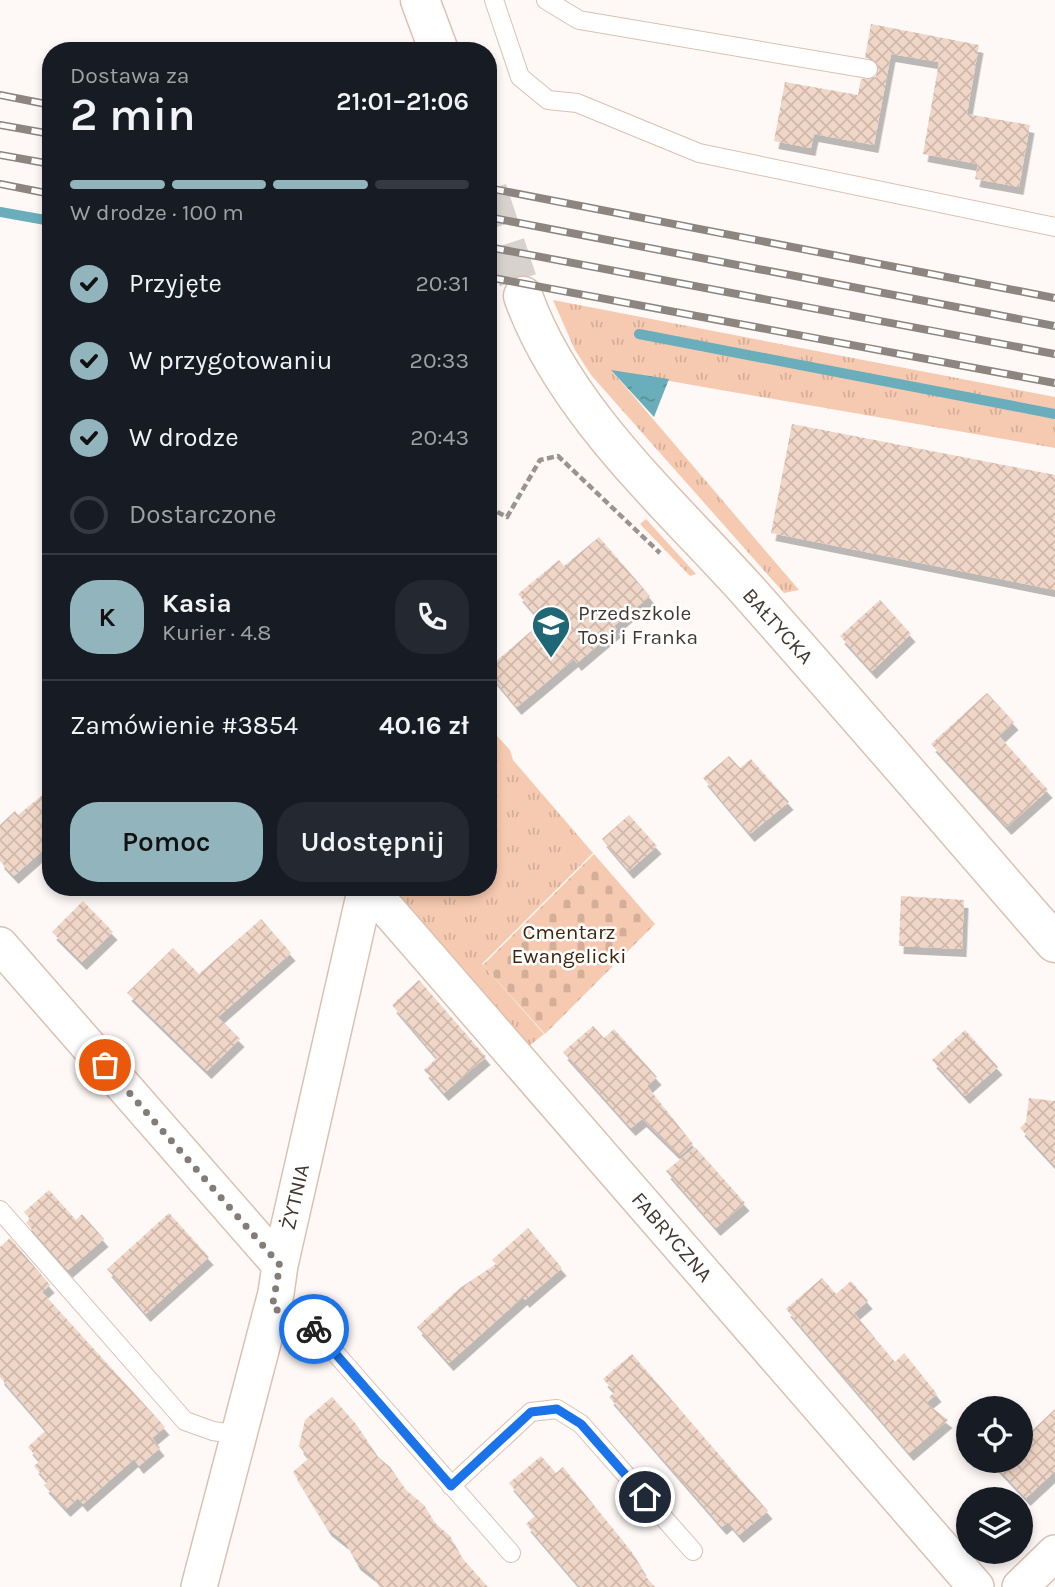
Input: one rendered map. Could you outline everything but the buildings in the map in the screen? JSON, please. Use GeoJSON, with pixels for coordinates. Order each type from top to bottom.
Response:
{"type":"FeatureCollection","features":[{"type":"Feature","properties":{"kind":"street"},"geometry":{"type":"LineString","coordinates":[[420,0],[436,42]]}},
{"type":"Feature","properties":{"kind":"street","name":"BAŁTYCKA"},"geometry":{"type":"LineString","coordinates":[[523,296],[534,326],[565,381],[600,428],[804,654],[1055,943]]}},
{"type":"Feature","properties":{"kind":"street","name":"ŻYTNIA"},"geometry":{"type":"LineString","coordinates":[[198,1587],[272,1308],[365,896]]}},
{"type":"Feature","properties":{"kind":"street","name":"FABRYCZNA"},"geometry":{"type":"LineString","coordinates":[[375,896],[976,1587]]}},
{"type":"Feature","properties":{"kind":"street"},"geometry":{"type":"LineString","coordinates":[[0,944],[280,1265]]}},
{"type":"Feature","properties":{"kind":"street"},"geometry":{"type":"LineString","coordinates":[[1020,1587],[1055,1553]]}},
{"type":"Feature","properties":{"kind":"lane"},"geometry":{"type":"LineString","coordinates":[[494,0],[520,76],[548,100],[577,103],[699,153],[1055,227]]}},
{"type":"Feature","properties":{"kind":"lane"},"geometry":{"type":"LineString","coordinates":[[546,0],[579,20],[868,69]]}},
{"type":"Feature","properties":{"kind":"lane"},"geometry":{"type":"LineString","coordinates":[[0,1210],[185,1421],[213,1431],[239,1435]]}},
{"type":"Feature","properties":{"kind":"lane"},"geometry":{"type":"LineString","coordinates":[[272,1308],[308,1322],[511,1553]]}},
{"type":"Feature","properties":{"kind":"lane"},"geometry":{"type":"LineString","coordinates":[[451,1486],[531,1412],[557,1409],[581,1424],[693,1551]]}},
{"type":"Feature","properties":{"kind":"path"},"geometry":{"type":"LineString","coordinates":[[497,512],[507,517],[540,460],[558,456],[669,562]]}},
{"type":"Feature","properties":{"kind":"green space"},"geometry":{"type":"Polygon","coordinates":[[[553,300],[1055,397],[1055,448],[612,371],[799,590],[784,593],[591,375],[575,350],[553,300]]]}},
{"type":"Feature","properties":{"kind":"green space"},"geometry":{"type":"Polygon","coordinates":[[[646,519],[696,574],[690,576],[640,524],[646,519]]]}},
{"type":"Feature","properties":{"kind":"green space"},"geometry":{"type":"Polygon","coordinates":[[[497,736],[510,750],[513,760],[593,853],[482,964],[544,1034],[528,1047],[401,896],[497,896],[497,736]]]}},
{"type":"Feature","properties":{"kind":"green space","name":"Cmentarz Ewangelicki"},"geometry":{"type":"Polygon","coordinates":[[[594,854],[655,924],[545,1034],[483,965],[594,854]]]}},
{"type":"Feature","properties":{"kind":"water"},"geometry":{"type":"Polygon","coordinates":[[[611,370],[669,379],[654,417],[611,370]]]}},
{"type":"Feature","properties":{"kind":"waterway"},"geometry":{"type":"LineString","coordinates":[[0,212],[42,219]]}},
{"type":"Feature","properties":{"kind":"waterway"},"geometry":{"type":"LineString","coordinates":[[639,334],[1055,414]]}},
{"type":"Feature","properties":{"kind":"tunnel"},"geometry":{"type":"LineString","coordinates":[[497,217],[523,296]]}},
{"type":"Feature","properties":{"kind":"railway"},"geometry":{"type":"LineString","coordinates":[[0,95],[42,103]]}},
{"type":"Feature","properties":{"kind":"railway"},"geometry":{"type":"LineString","coordinates":[[0,125],[42,132]]}},
{"type":"Feature","properties":{"kind":"railway"},"geometry":{"type":"LineString","coordinates":[[0,155],[42,162]]}},
{"type":"Feature","properties":{"kind":"railway"},"geometry":{"type":"LineString","coordinates":[[0,184],[42,192]]}},
{"type":"Feature","properties":{"kind":"railway"},"geometry":{"type":"LineString","coordinates":[[497,190],[1055,298]]}},
{"type":"Feature","properties":{"kind":"railway"},"geometry":{"type":"LineString","coordinates":[[497,219],[1055,326]]}},
{"type":"Feature","properties":{"kind":"railway"},"geometry":{"type":"LineString","coordinates":[[497,249],[1055,354]]}},
{"type":"Feature","properties":{"kind":"railway"},"geometry":{"type":"LineString","coordinates":[[497,279],[1055,383]]}},
{"type":"Feature","properties":{"kind":"way so far"},"geometry":{"type":"LineString","coordinates":[[105,1065],[280,1265],[272,1308],[308,1322],[314,1329]]}},
{"type":"Feature","properties":{"kind":"place","name":"Przedszkole Tosi i Franka"},"geometry":{"type":"Point","coordinates":[551,659]}},
{"type":"Feature","properties":{"kind":"route"},"geometry":{"type":"LineString","coordinates":[[314,1329],[451,1486],[531,1412],[557,1409],[581,1424],[645,1497]]}}]}
